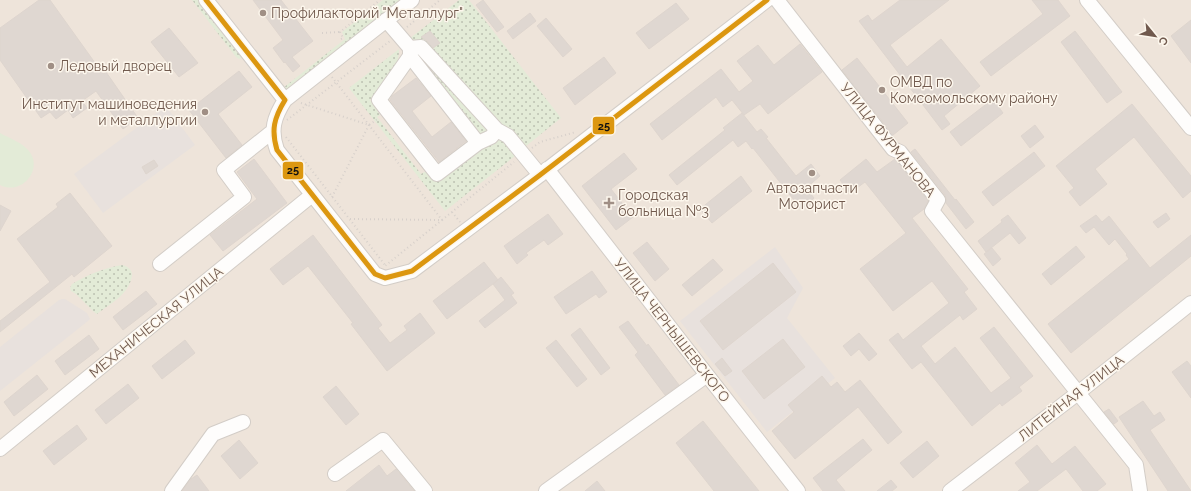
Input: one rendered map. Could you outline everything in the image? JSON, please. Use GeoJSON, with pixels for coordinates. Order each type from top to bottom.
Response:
{"type":"FeatureCollection","features":[{"type":"Feature","properties":{"kind":"street"},"geometry":{"type":"LineString","coordinates":[[206,0],[286,99]]}},
{"type":"Feature","properties":{"kind":"street"},"geometry":{"type":"LineString","coordinates":[[280,134],[276,113],[286,99],[412,0]]}},
{"type":"Feature","properties":{"kind":"street"},"geometry":{"type":"LineString","coordinates":[[280,134],[274,141],[277,150],[312,195],[380,270],[385,278],[412,271],[544,172],[767,0]]}},
{"type":"Feature","properties":{"kind":"street","name":"УЛИЦА ФУРМАНОВА"},"geometry":{"type":"LineString","coordinates":[[777,0],[893,149],[900,152],[938,200],[932,212],[1078,393]]}},
{"type":"Feature","properties":{"kind":"street"},"geometry":{"type":"LineString","coordinates":[[1087,0],[1191,128]]}},
{"type":"Feature","properties":{"kind":"street"},"geometry":{"type":"LineString","coordinates":[[386,20],[399,35],[478,143]]}},
{"type":"Feature","properties":{"kind":"street","name":"УЛИЦА ЧЕРНЫШЕВСКОГО"},"geometry":{"type":"LineString","coordinates":[[410,52],[421,48],[497,130],[508,136],[523,155],[544,172],[798,491]]}},
{"type":"Feature","properties":{"kind":"street"},"geometry":{"type":"LineString","coordinates":[[410,52],[379,100],[437,174],[478,143],[490,138],[497,130]]}},
{"type":"Feature","properties":{"kind":"street"},"geometry":{"type":"LineString","coordinates":[[160,264],[244,197],[224,170],[280,134]]}},
{"type":"Feature","properties":{"kind":"street","name":"МЕХАНИЧЕСКАЯ УЛИЦА"},"geometry":{"type":"LineString","coordinates":[[0,449],[312,195]]}},
{"type":"Feature","properties":{"kind":"street","name":"ЛИТЕЙНАЯ УЛИЦА"},"geometry":{"type":"LineString","coordinates":[[950,491],[1078,393],[1191,303]]}},
{"type":"Feature","properties":{"kind":"street"},"geometry":{"type":"LineString","coordinates":[[546,491],[707,375]]}},
{"type":"Feature","properties":{"kind":"street"},"geometry":{"type":"LineString","coordinates":[[1078,393],[1136,465],[1140,491]]}},
{"type":"Feature","properties":{"kind":"street"},"geometry":{"type":"LineString","coordinates":[[172,491],[213,434],[243,422]]}},
{"type":"Feature","properties":{"kind":"street"},"geometry":{"type":"LineString","coordinates":[[335,474],[383,440],[425,491]]}},
{"type":"Feature","properties":{"kind":"path"},"geometry":{"type":"LineString","coordinates":[[322,33],[340,32],[380,0]]}},
{"type":"Feature","properties":{"kind":"path"},"geometry":{"type":"LineString","coordinates":[[440,0],[399,35],[308,105],[280,134],[350,219],[380,270],[540,142],[579,132]]}},
{"type":"Feature","properties":{"kind":"path"},"geometry":{"type":"LineString","coordinates":[[337,43],[343,38],[340,32]]}},
{"type":"Feature","properties":{"kind":"path"},"geometry":{"type":"LineString","coordinates":[[325,68],[442,220]]}},
{"type":"Feature","properties":{"kind":"path"},"geometry":{"type":"LineString","coordinates":[[286,99],[369,125]]}},
{"type":"Feature","properties":{"kind":"path"},"geometry":{"type":"LineString","coordinates":[[332,197],[369,125],[387,110]]}},
{"type":"Feature","properties":{"kind":"path"},"geometry":{"type":"LineString","coordinates":[[452,212],[460,222]]}},
{"type":"Feature","properties":{"kind":"path"},"geometry":{"type":"LineString","coordinates":[[350,219],[442,220]]}},
{"type":"Feature","properties":{"kind":"shaded area"},"geometry":{"type":"Polygon","coordinates":[[[0,0],[1191,0],[1191,491],[0,491],[0,0]]]}},
{"type":"Feature","properties":{"kind":"shaded area"},"geometry":{"type":"Polygon","coordinates":[[[166,106],[195,145],[103,213],[74,174],[166,106]]]}},
{"type":"Feature","properties":{"kind":"shaded area"},"geometry":{"type":"Polygon","coordinates":[[[775,247],[803,288],[787,318],[835,378],[767,432],[680,321],[775,247]]]}},
{"type":"Feature","properties":{"kind":"shaded area"},"geometry":{"type":"Polygon","coordinates":[[[62,299],[65,299],[87,313],[90,319],[0,391],[0,347],[62,299]]]}},
{"type":"Feature","properties":{"kind":"green space"},"geometry":{"type":"Polygon","coordinates":[[[192,0],[198,0],[241,55],[241,58],[239,59],[236,57],[192,0]]]}},
{"type":"Feature","properties":{"kind":"green space"},"geometry":{"type":"Polygon","coordinates":[[[383,0],[401,0],[286,92],[283,88],[345,39],[342,32],[383,0]]]}},
{"type":"Feature","properties":{"kind":"green space"},"geometry":{"type":"Polygon","coordinates":[[[459,0],[469,0],[561,118],[521,150],[409,39],[459,0]]]}},
{"type":"Feature","properties":{"kind":"green space"},"geometry":{"type":"Polygon","coordinates":[[[399,49],[397,63],[385,83],[370,100],[380,115],[377,117],[421,174],[497,139],[503,142],[515,156],[445,211],[349,88],[399,49]]]}},
{"type":"Feature","properties":{"kind":"green space"},"geometry":{"type":"Polygon","coordinates":[[[417,52],[491,130],[481,137],[416,53],[417,52]]]}},
{"type":"Feature","properties":{"kind":"green space"},"geometry":{"type":"Polygon","coordinates":[[[0,133],[23,146],[29,151],[33,158],[34,166],[32,173],[28,179],[16,187],[0,185],[0,133]]]}},
{"type":"Feature","properties":{"kind":"green space"},"geometry":{"type":"Polygon","coordinates":[[[122,265],[129,268],[132,273],[128,288],[119,298],[97,314],[71,291],[70,288],[72,284],[96,272],[122,265]]]}},
{"type":"Feature","properties":{"kind":"building","name":"Ледовый дворец"},"geometry":{"type":"Polygon","coordinates":[[[39,0],[50,0],[103,74],[106,72],[138,118],[123,129],[96,91],[82,101],[87,108],[73,118],[68,110],[56,119],[50,112],[41,118],[0,60],[0,28],[39,0]]]}},
{"type":"Feature","properties":{"kind":"building"},"geometry":{"type":"Polygon","coordinates":[[[253,0],[281,0],[313,41],[292,57],[300,66],[293,72],[273,48],[283,40],[253,0]]]}},
{"type":"Feature","properties":{"kind":"building"},"geometry":{"type":"Polygon","coordinates":[[[483,0],[504,27],[497,32],[476,5],[483,0]]]}},
{"type":"Feature","properties":{"kind":"building"},"geometry":{"type":"Polygon","coordinates":[[[900,0],[949,0],[890,45],[907,67],[941,39],[980,86],[944,116],[950,124],[942,130],[859,21],[868,15],[872,21],[900,0]]]}},
{"type":"Feature","properties":{"kind":"building"},"geometry":{"type":"Polygon","coordinates":[[[1032,0],[1058,0],[1070,16],[991,76],[980,62],[1043,14],[1032,0]]]}},
{"type":"Feature","properties":{"kind":"building"},"geometry":{"type":"Polygon","coordinates":[[[676,3],[689,19],[649,49],[636,33],[676,3]]]}},
{"type":"Feature","properties":{"kind":"building"},"geometry":{"type":"Polygon","coordinates":[[[530,13],[536,21],[513,39],[507,31],[530,13]]]}},
{"type":"Feature","properties":{"kind":"building"},"geometry":{"type":"Polygon","coordinates":[[[546,18],[572,49],[563,57],[537,26],[546,18]]]}},
{"type":"Feature","properties":{"kind":"building"},"geometry":{"type":"Polygon","coordinates":[[[1191,20],[1191,63],[1171,36],[1191,20]]]}},
{"type":"Feature","properties":{"kind":"building"},"geometry":{"type":"Polygon","coordinates":[[[169,28],[198,63],[179,77],[151,42],[169,28]]]}},
{"type":"Feature","properties":{"kind":"building"},"geometry":{"type":"Polygon","coordinates":[[[430,31],[440,43],[433,48],[421,37],[430,31]]]}},
{"type":"Feature","properties":{"kind":"building"},"geometry":{"type":"Polygon","coordinates":[[[1075,31],[1122,92],[1107,103],[1061,42],[1075,31]]]}},
{"type":"Feature","properties":{"kind":"building"},"geometry":{"type":"Polygon","coordinates":[[[800,44],[822,72],[768,114],[760,104],[744,115],[732,100],[723,107],[716,97],[662,140],[650,124],[721,69],[739,92],[753,81],[737,61],[758,45],[774,65],[800,44]]]}},
{"type":"Feature","properties":{"kind":"building"},"geometry":{"type":"Polygon","coordinates":[[[604,57],[616,73],[575,105],[563,88],[604,57]]]}},
{"type":"Feature","properties":{"kind":"building"},"geometry":{"type":"Polygon","coordinates":[[[857,58],[908,123],[893,135],[842,70],[857,58]]]}},
{"type":"Feature","properties":{"kind":"building","name":"Институт машиноведения и металлургии"},"geometry":{"type":"Polygon","coordinates":[[[239,71],[252,87],[218,114],[242,145],[226,158],[189,110],[239,71]]]}},
{"type":"Feature","properties":{"kind":"building"},"geometry":{"type":"Polygon","coordinates":[[[416,78],[431,96],[412,111],[432,137],[451,122],[466,141],[439,162],[390,100],[392,96],[416,78]]]}},
{"type":"Feature","properties":{"kind":"building"},"geometry":{"type":"Polygon","coordinates":[[[993,99],[1003,113],[961,146],[950,132],[993,99]]]}},
{"type":"Feature","properties":{"kind":"building"},"geometry":{"type":"Polygon","coordinates":[[[1132,104],[1191,176],[1191,191],[1183,198],[1134,137],[1095,169],[1107,184],[1080,206],[1069,192],[1074,188],[1056,166],[1132,104]]]}},
{"type":"Feature","properties":{"kind":"building"},"geometry":{"type":"Polygon","coordinates":[[[742,113],[757,132],[761,129],[768,137],[766,138],[796,176],[811,164],[820,176],[806,188],[814,198],[801,209],[746,141],[738,147],[733,140],[677,185],[669,175],[725,130],[723,128],[742,113]]]}},
{"type":"Feature","properties":{"kind":"building"},"geometry":{"type":"Polygon","coordinates":[[[1035,125],[1044,137],[1030,148],[1021,136],[1035,125]]]}},
{"type":"Feature","properties":{"kind":"building"},"geometry":{"type":"Polygon","coordinates":[[[915,149],[974,222],[966,229],[946,203],[945,195],[911,152],[915,149]]]}},
{"type":"Feature","properties":{"kind":"building"},"geometry":{"type":"Polygon","coordinates":[[[1034,152],[1045,166],[993,206],[982,192],[1034,152]]]}},
{"type":"Feature","properties":{"kind":"building","name":"Городская больница №3"},"geometry":{"type":"Polygon","coordinates":[[[624,153],[637,169],[611,189],[633,217],[616,230],[582,186],[624,153]]]}},
{"type":"Feature","properties":{"kind":"building"},"geometry":{"type":"Polygon","coordinates":[[[254,159],[287,203],[223,251],[210,235],[257,199],[237,172],[254,159]]]}},
{"type":"Feature","properties":{"kind":"building"},"geometry":{"type":"Polygon","coordinates":[[[866,159],[877,172],[895,159],[928,201],[924,209],[912,218],[968,289],[964,292],[977,309],[963,320],[960,315],[921,346],[935,364],[955,347],[991,393],[1011,378],[980,338],[994,327],[1033,376],[1019,387],[1022,391],[1002,406],[1000,403],[972,426],[921,362],[912,369],[889,340],[898,333],[903,340],[949,303],[932,281],[893,311],[860,269],[906,233],[865,182],[850,193],[840,180],[866,159]]]}},
{"type":"Feature","properties":{"kind":"building"},"geometry":{"type":"Polygon","coordinates":[[[154,160],[158,166],[146,174],[142,167],[154,160]]]}},
{"type":"Feature","properties":{"kind":"building"},"geometry":{"type":"Polygon","coordinates":[[[741,176],[752,191],[712,223],[700,209],[741,176]]]}},
{"type":"Feature","properties":{"kind":"building"},"geometry":{"type":"Polygon","coordinates":[[[70,193],[112,246],[74,277],[72,274],[0,332],[0,321],[50,282],[17,239],[58,207],[56,204],[70,193]]]}},
{"type":"Feature","properties":{"kind":"building"},"geometry":{"type":"Polygon","coordinates":[[[0,205],[11,211],[0,231],[0,205]]]}},
{"type":"Feature","properties":{"kind":"building"},"geometry":{"type":"Polygon","coordinates":[[[1166,213],[1170,219],[1158,228],[1153,222],[1166,213]]]}},
{"type":"Feature","properties":{"kind":"building"},"geometry":{"type":"Polygon","coordinates":[[[548,214],[563,234],[548,245],[544,240],[526,253],[528,255],[517,264],[504,246],[548,214]]]}},
{"type":"Feature","properties":{"kind":"building"},"geometry":{"type":"Polygon","coordinates":[[[1008,215],[1026,238],[1019,244],[1010,233],[986,252],[978,241],[1002,222],[1001,220],[1008,215]]]}},
{"type":"Feature","properties":{"kind":"building"},"geometry":{"type":"Polygon","coordinates":[[[1096,215],[1102,222],[1109,216],[1150,268],[1191,235],[1191,256],[1071,353],[1048,324],[1129,259],[1126,255],[1127,254],[1115,239],[1109,245],[1094,227],[1086,233],[1080,226],[1096,215]]]}},
{"type":"Feature","properties":{"kind":"building"},"geometry":{"type":"Polygon","coordinates":[[[313,235],[382,325],[378,328],[390,343],[407,330],[404,326],[420,313],[435,333],[387,371],[351,324],[353,323],[308,266],[283,285],[270,269],[313,235]]]}},
{"type":"Feature","properties":{"kind":"building"},"geometry":{"type":"Polygon","coordinates":[[[647,242],[669,269],[655,281],[633,253],[647,242]]]}},
{"type":"Feature","properties":{"kind":"building"},"geometry":{"type":"Polygon","coordinates":[[[1076,246],[1085,257],[1051,285],[1042,274],[1076,246]]]}},
{"type":"Feature","properties":{"kind":"building"},"geometry":{"type":"Polygon","coordinates":[[[992,248],[1001,259],[993,266],[984,254],[992,248]]]}},
{"type":"Feature","properties":{"kind":"building"},"geometry":{"type":"Polygon","coordinates":[[[713,259],[723,270],[692,296],[682,285],[713,259]]]}},
{"type":"Feature","properties":{"kind":"building"},"geometry":{"type":"Polygon","coordinates":[[[484,262],[498,280],[447,319],[433,301],[484,262]]]}},
{"type":"Feature","properties":{"kind":"building"},"geometry":{"type":"Polygon","coordinates":[[[773,263],[796,292],[723,350],[700,321],[773,263]]]}},
{"type":"Feature","properties":{"kind":"building"},"geometry":{"type":"Polygon","coordinates":[[[592,271],[607,292],[599,298],[596,294],[566,314],[554,297],[592,271]]]}},
{"type":"Feature","properties":{"kind":"building"},"geometry":{"type":"Polygon","coordinates":[[[501,277],[514,293],[511,295],[517,303],[485,328],[479,321],[505,300],[493,284],[501,277]]]}},
{"type":"Feature","properties":{"kind":"building"},"geometry":{"type":"Polygon","coordinates":[[[146,291],[157,304],[123,330],[113,317],[146,291]]]}},
{"type":"Feature","properties":{"kind":"building"},"geometry":{"type":"Polygon","coordinates":[[[628,321],[647,346],[648,344],[679,385],[665,395],[635,355],[638,352],[619,327],[628,321]]]}},
{"type":"Feature","properties":{"kind":"building"},"geometry":{"type":"Polygon","coordinates":[[[580,328],[610,368],[601,375],[571,335],[580,328]]]}},
{"type":"Feature","properties":{"kind":"building"},"geometry":{"type":"Polygon","coordinates":[[[859,333],[877,354],[869,361],[859,349],[851,356],[843,346],[859,333]]]}},
{"type":"Feature","properties":{"kind":"building"},"geometry":{"type":"Polygon","coordinates":[[[89,335],[99,349],[65,375],[55,361],[89,335]]]}},
{"type":"Feature","properties":{"kind":"building"},"geometry":{"type":"Polygon","coordinates":[[[783,339],[805,367],[764,399],[742,371],[783,339]]]}},
{"type":"Feature","properties":{"kind":"building"},"geometry":{"type":"Polygon","coordinates":[[[185,340],[195,353],[162,379],[152,366],[185,340]]]}},
{"type":"Feature","properties":{"kind":"building"},"geometry":{"type":"Polygon","coordinates":[[[556,340],[587,379],[577,387],[546,348],[556,340]]]}},
{"type":"Feature","properties":{"kind":"building"},"geometry":{"type":"Polygon","coordinates":[[[722,358],[732,371],[725,376],[715,364],[722,358]]]}},
{"type":"Feature","properties":{"kind":"building"},"geometry":{"type":"Polygon","coordinates":[[[1187,361],[1191,366],[1191,398],[1172,372],[1187,361]]]}},
{"type":"Feature","properties":{"kind":"building"},"geometry":{"type":"Polygon","coordinates":[[[37,375],[48,389],[14,416],[4,402],[37,375]]]}},
{"type":"Feature","properties":{"kind":"building"},"geometry":{"type":"Polygon","coordinates":[[[822,376],[831,387],[837,382],[845,392],[860,380],[902,432],[888,444],[858,407],[795,459],[772,431],[794,412],[788,405],[822,376]]]}},
{"type":"Feature","properties":{"kind":"building"},"geometry":{"type":"Polygon","coordinates":[[[128,384],[139,398],[106,424],[95,410],[128,384]]]}},
{"type":"Feature","properties":{"kind":"building"},"geometry":{"type":"Polygon","coordinates":[[[336,386],[359,414],[346,425],[323,397],[336,386]]]}},
{"type":"Feature","properties":{"kind":"building"},"geometry":{"type":"Polygon","coordinates":[[[1143,401],[1154,416],[1160,412],[1165,420],[1150,430],[1191,491],[1168,491],[1119,417],[1143,401]]]}},
{"type":"Feature","properties":{"kind":"building"},"geometry":{"type":"Polygon","coordinates":[[[1109,409],[1118,421],[1114,424],[1104,412],[1109,409]]]}},
{"type":"Feature","properties":{"kind":"building"},"geometry":{"type":"Polygon","coordinates":[[[703,421],[759,491],[714,491],[676,443],[703,421]]]}},
{"type":"Feature","properties":{"kind":"building"},"geometry":{"type":"Polygon","coordinates":[[[77,425],[87,439],[54,465],[43,451],[77,425]]]}},
{"type":"Feature","properties":{"kind":"building"},"geometry":{"type":"Polygon","coordinates":[[[863,439],[872,450],[836,480],[845,491],[823,491],[813,478],[863,439]]]}},
{"type":"Feature","properties":{"kind":"building"},"geometry":{"type":"Polygon","coordinates":[[[239,440],[258,463],[240,479],[221,456],[239,440]]]}},
{"type":"Feature","properties":{"kind":"building"},"geometry":{"type":"Polygon","coordinates":[[[927,441],[939,456],[913,478],[900,463],[927,441]]]}},
{"type":"Feature","properties":{"kind":"building"},"geometry":{"type":"Polygon","coordinates":[[[1037,445],[1052,464],[1075,446],[1106,484],[1097,491],[1083,491],[1066,469],[1037,491],[1018,491],[1030,482],[1015,463],[1037,445]]]}},
{"type":"Feature","properties":{"kind":"building"},"geometry":{"type":"Polygon","coordinates":[[[379,465],[387,476],[396,469],[414,491],[346,491],[379,465]]]}},
{"type":"Feature","properties":{"kind":"building"},"geometry":{"type":"Polygon","coordinates":[[[197,475],[209,491],[182,491],[191,479],[197,475]]]}},
{"type":"Feature","properties":{"kind":"building"},"geometry":{"type":"Polygon","coordinates":[[[891,480],[897,487],[892,491],[877,491],[891,480]]]}},
{"type":"Feature","properties":{"kind":"building"},"geometry":{"type":"Polygon","coordinates":[[[597,481],[605,491],[585,491],[597,481]]]}},
{"type":"Feature","properties":{"kind":"transit line","name":"25"},"geometry":{"type":"LineString","coordinates":[[206,0],[285,100],[276,118],[274,130],[277,150],[375,274],[385,278],[412,271],[540,175],[767,0]]}},
{"type":"Feature","properties":{"kind":"place","name":"Профилакторий \"Металлург\""},"geometry":{"type":"Point","coordinates":[263,13]}},
{"type":"Feature","properties":{"kind":"place","name":"Ледовый дворец"},"geometry":{"type":"Point","coordinates":[51,66]}},
{"type":"Feature","properties":{"kind":"place","name":"ОМВД по Комсомольскому району"},"geometry":{"type":"Point","coordinates":[882,90]}},
{"type":"Feature","properties":{"kind":"place","name":"Институт машиноведения и металлургии"},"geometry":{"type":"Point","coordinates":[205,112]}},
{"type":"Feature","properties":{"kind":"place","name":"Автозапчасти Моторист"},"geometry":{"type":"Point","coordinates":[812,173]}},
{"type":"Feature","properties":{"kind":"place","name":"Городская больница №3"},"geometry":{"type":"Point","coordinates":[609,203]}}]}
